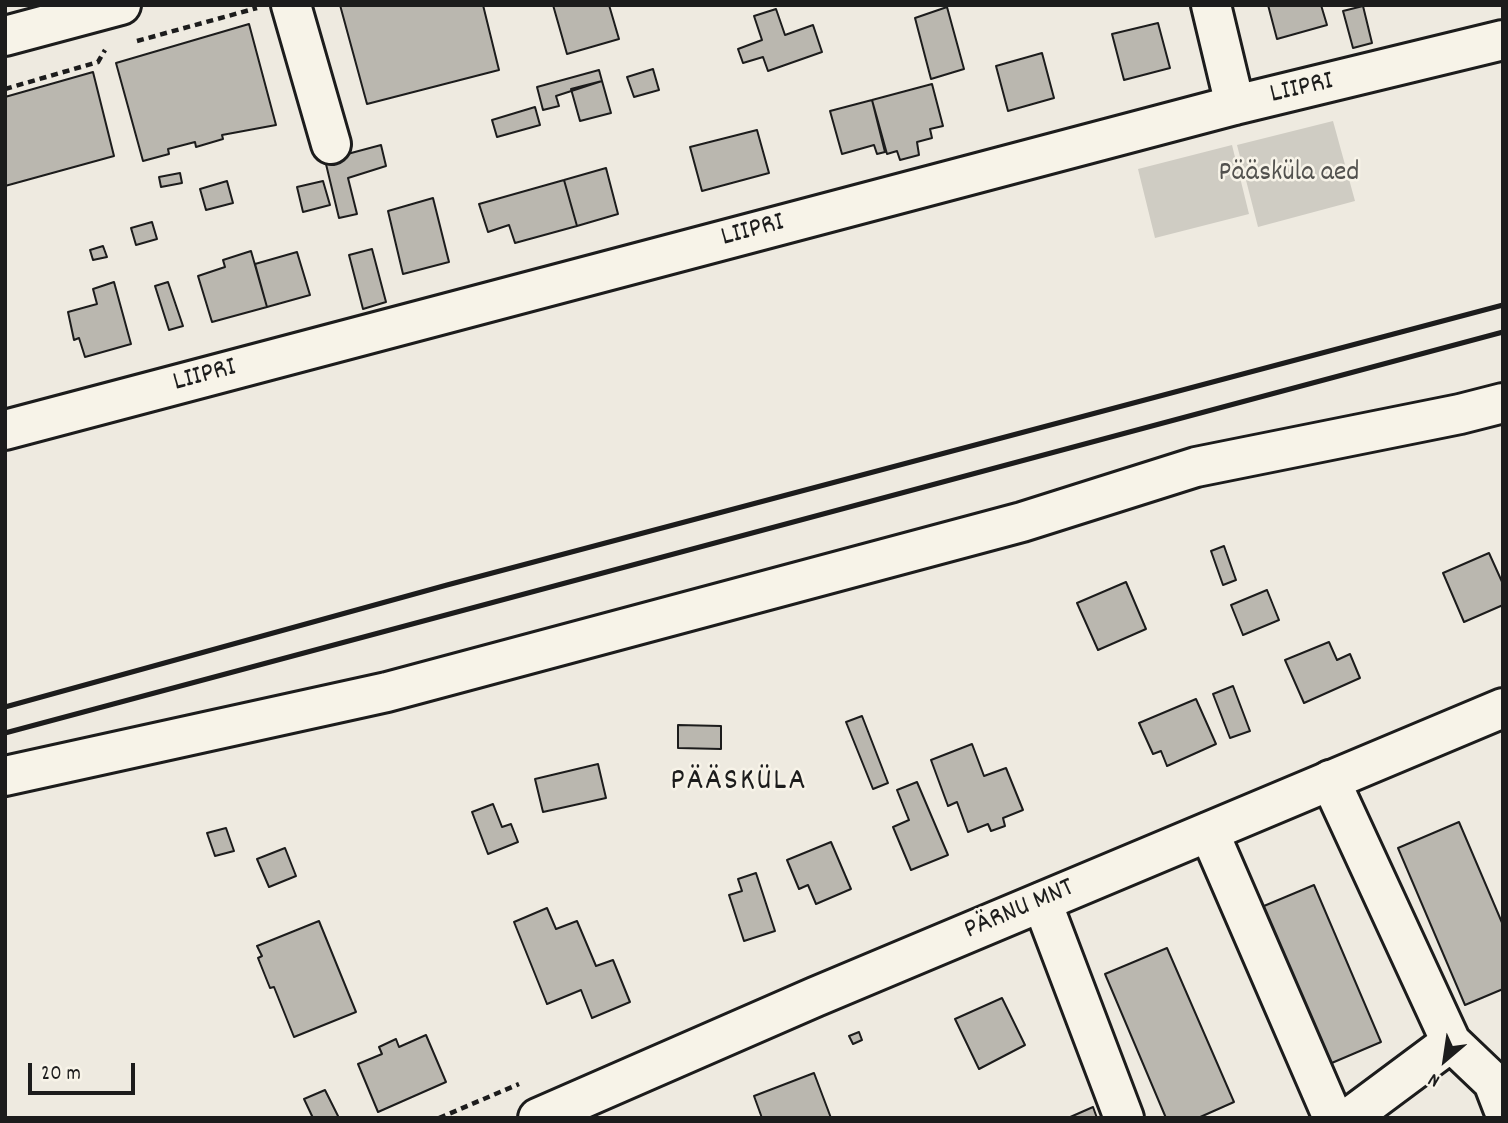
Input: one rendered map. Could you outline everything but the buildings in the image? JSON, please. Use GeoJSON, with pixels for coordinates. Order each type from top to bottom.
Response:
{"type":"FeatureCollection","features":[{"type":"Feature","properties":{"kind":"street"},"geometry":{"type":"LineString","coordinates":[[5,36],[121,5]]}},
{"type":"Feature","properties":{"kind":"street"},"geometry":{"type":"LineString","coordinates":[[291,5],[331,144]]}},
{"type":"Feature","properties":{"kind":"street"},"geometry":{"type":"LineString","coordinates":[[1211,5],[1235,105]]}},
{"type":"Feature","properties":{"kind":"street","name":"LIIPRI"},"geometry":{"type":"LineString","coordinates":[[5,430],[1235,105],[1503,40]]}},
{"type":"Feature","properties":{"kind":"street"},"geometry":{"type":"LineString","coordinates":[[5,776],[387,692],[1022,522],[1196,467],[1503,403]]}},
{"type":"Feature","properties":{"kind":"street","name":"PÄRNU MNT"},"geometry":{"type":"LineString","coordinates":[[538,1118],[1503,708]]}},
{"type":"Feature","properties":{"kind":"street"},"geometry":{"type":"LineString","coordinates":[[1330,780],[1451,1042],[1493,1082],[1503,1108]]}},
{"type":"Feature","properties":{"kind":"street"},"geometry":{"type":"LineString","coordinates":[[1209,832],[1333,1118]]}},
{"type":"Feature","properties":{"kind":"street"},"geometry":{"type":"LineString","coordinates":[[1042,902],[1124,1118]]}},
{"type":"Feature","properties":{"kind":"street"},"geometry":{"type":"LineString","coordinates":[[1349,1118],[1451,1042]]}},
{"type":"Feature","properties":{"kind":"path"},"geometry":{"type":"LineString","coordinates":[[128,43],[268,5]]}},
{"type":"Feature","properties":{"kind":"path"},"geometry":{"type":"LineString","coordinates":[[5,89],[98,62],[102,50],[115,47]]}},
{"type":"Feature","properties":{"kind":"green space","name":"Pääsküla aed"},"geometry":{"type":"Polygon","coordinates":[[[1333,121],[1355,201],[1258,227],[1237,145],[1333,121]]]}},
{"type":"Feature","properties":{"kind":"green space"},"geometry":{"type":"Polygon","coordinates":[[[1232,145],[1249,214],[1155,238],[1138,169],[1232,145]]]}},
{"type":"Feature","properties":{"kind":"railway"},"geometry":{"type":"LineString","coordinates":[[5,707],[447,585],[1503,305]]}},
{"type":"Feature","properties":{"kind":"railway"},"geometry":{"type":"LineString","coordinates":[[5,733],[1503,332]]}},
{"type":"Feature","properties":{"kind":"district","name":"PÄÄSKÜLA"},"geometry":{"type":"Point","coordinates":[739,784]}}]}
